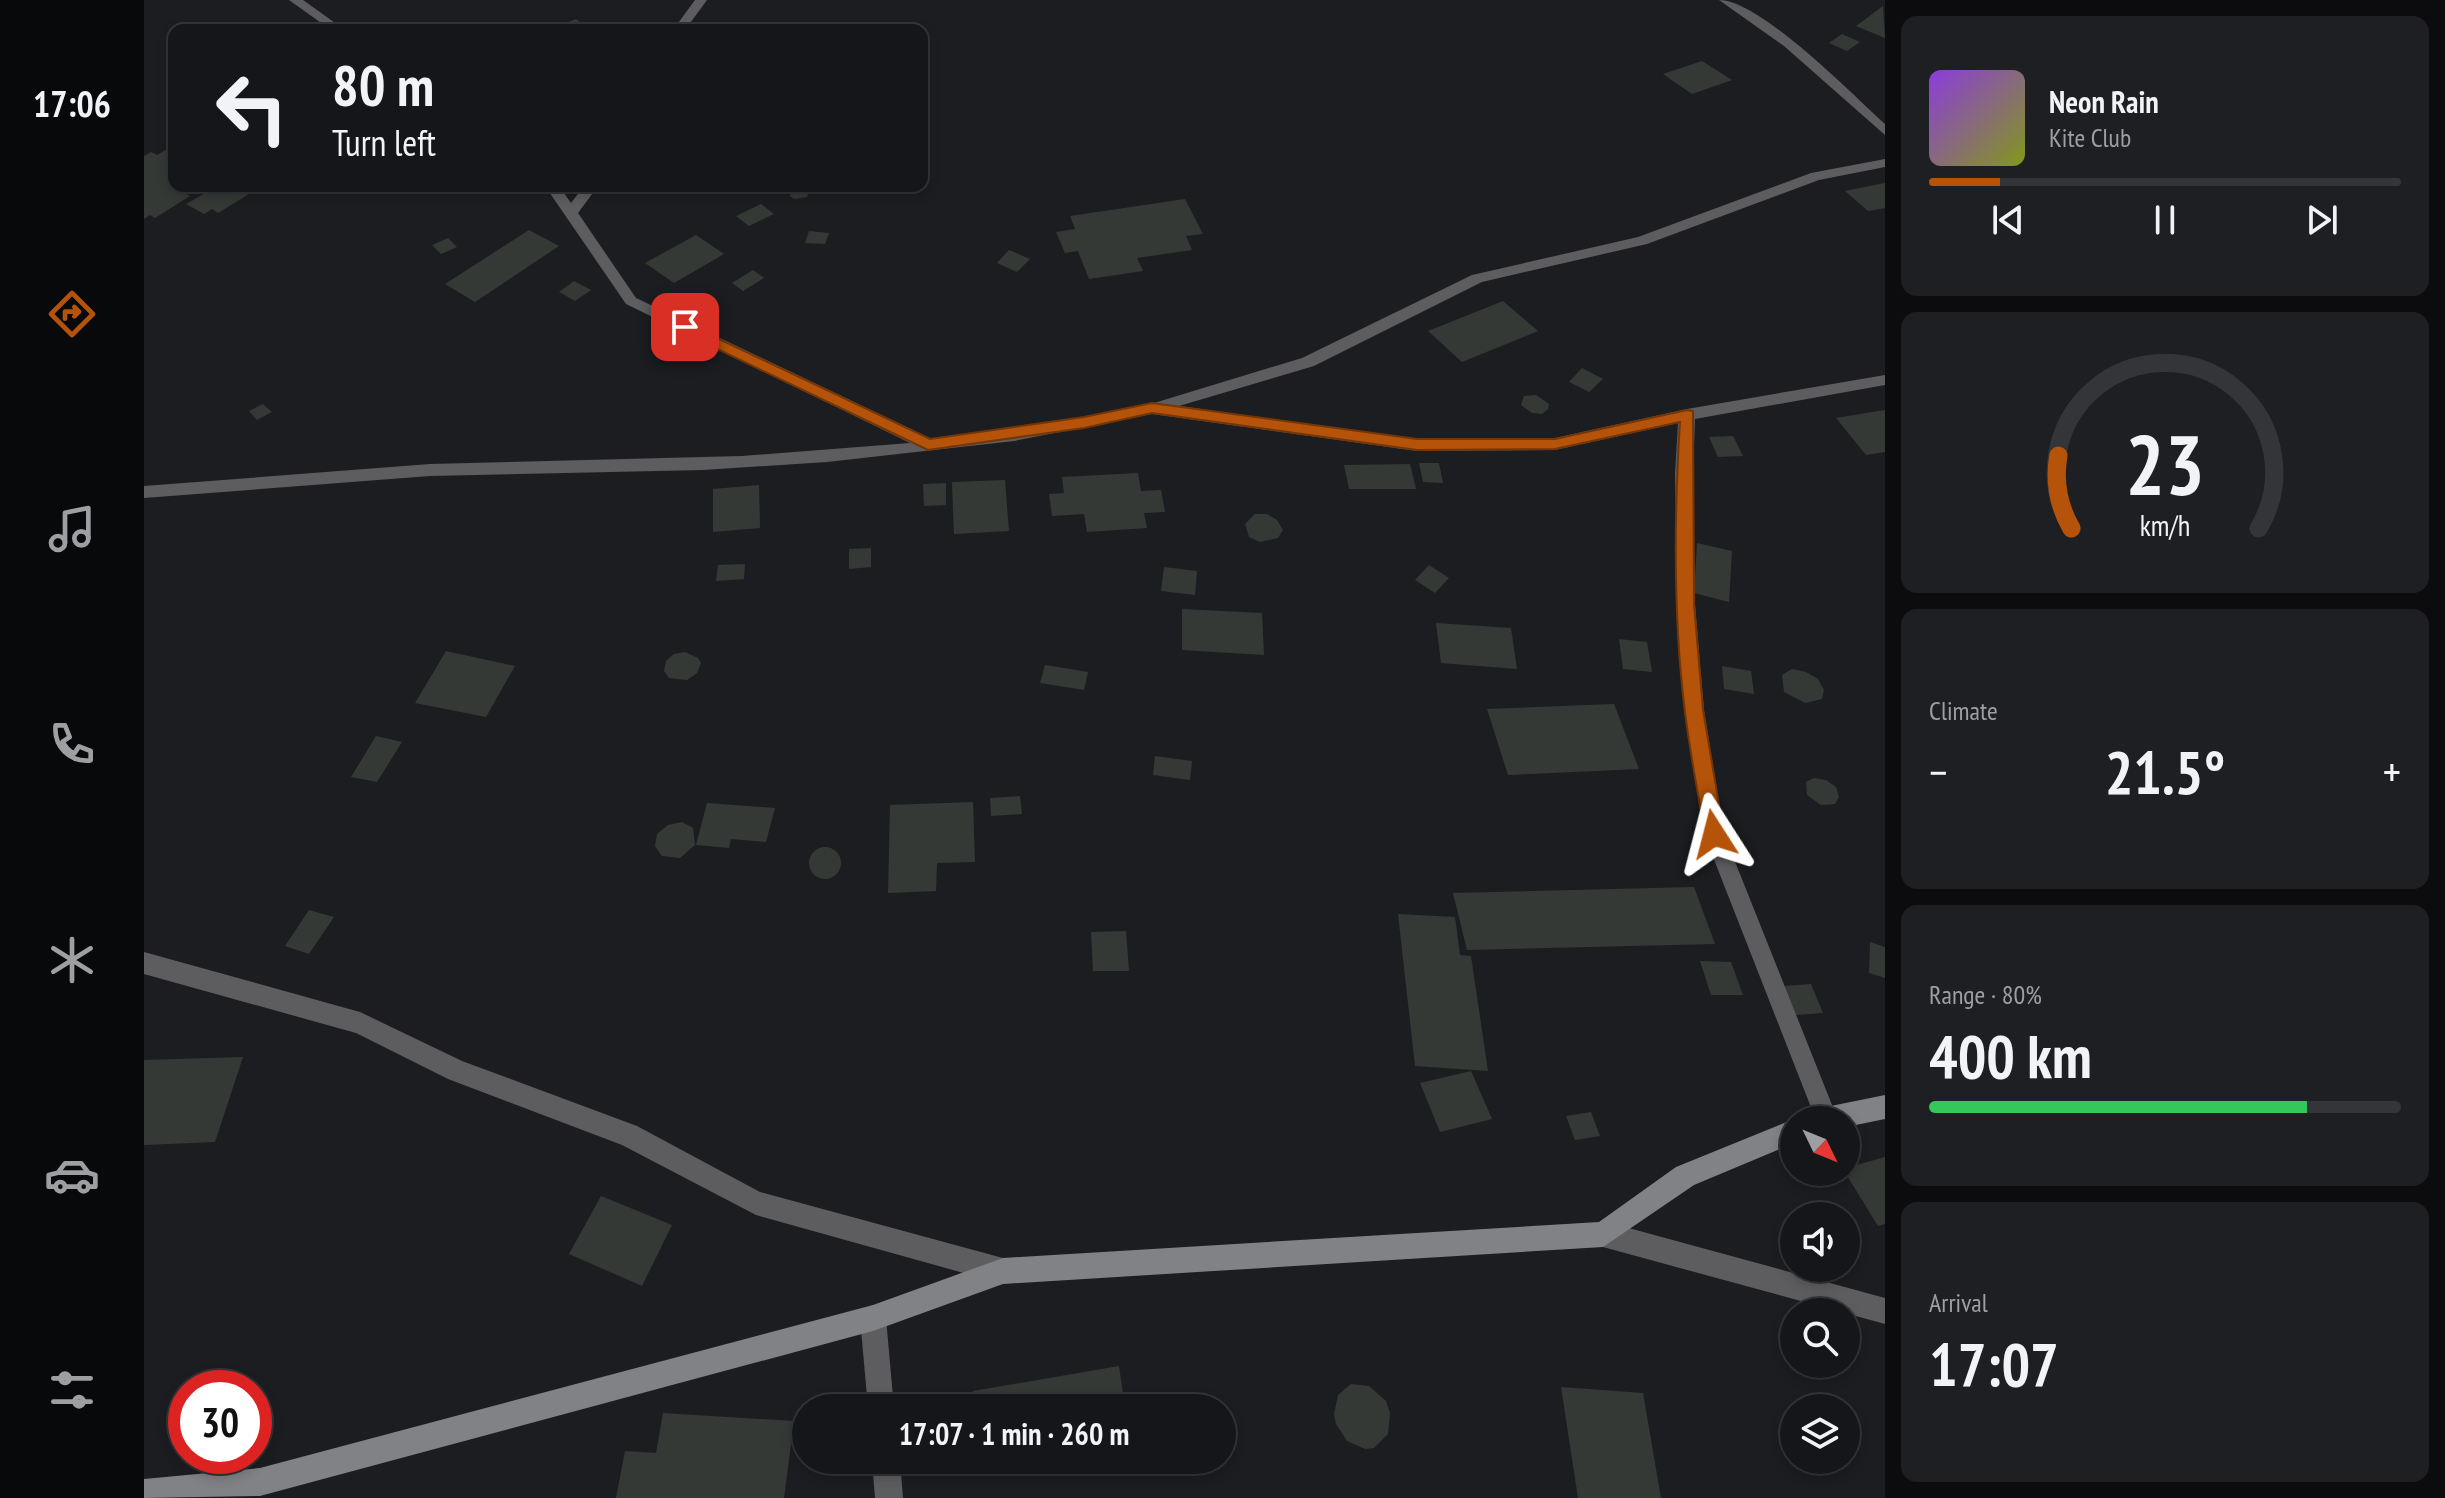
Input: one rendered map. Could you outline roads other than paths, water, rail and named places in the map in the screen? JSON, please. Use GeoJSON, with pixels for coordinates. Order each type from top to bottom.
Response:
{"type":"FeatureCollection","features":[{"type":"Feature","properties":{"kind":"street"},"geometry":{"type":"LineString","coordinates":[[295,0],[330,24]]}},
{"type":"Feature","properties":{"kind":"street"},"geometry":{"type":"LineString","coordinates":[[683,24],[701,0]]}},
{"type":"Feature","properties":{"kind":"street"},"geometry":{"type":"LineString","coordinates":[[1725,0],[1788,43],[1885,131]]}},
{"type":"Feature","properties":{"kind":"street"},"geometry":{"type":"LineString","coordinates":[[144,492],[230,489],[467,468],[779,461],[1095,421],[1152,408],[1308,362],[1477,278],[1642,241],[1816,176],[1885,163]]}},
{"type":"Feature","properties":{"kind":"street"},"geometry":{"type":"LineString","coordinates":[[556,192],[631,301],[928,444]]}},
{"type":"Feature","properties":{"kind":"street"},"geometry":{"type":"LineString","coordinates":[[571,213],[587,192]]}},
{"type":"Feature","properties":{"kind":"street"},"geometry":{"type":"LineString","coordinates":[[1152,408],[1417,445],[1555,444],[1687,415],[1885,380]]}},
{"type":"Feature","properties":{"kind":"street"},"geometry":{"type":"LineString","coordinates":[[1687,415],[1684,474],[1686,604],[1694,710],[1714,834],[1819,1106]]}},
{"type":"Feature","properties":{"kind":"street"},"geometry":{"type":"LineString","coordinates":[[144,963],[360,1023],[456,1071],[628,1135],[756,1203],[1003,1271]]}},
{"type":"Feature","properties":{"kind":"street"},"geometry":{"type":"LineString","coordinates":[[1860,1112],[1885,1107]]}},
{"type":"Feature","properties":{"kind":"street"},"geometry":{"type":"LineString","coordinates":[[1603,1234],[1685,1176],[1780,1137]]}},
{"type":"Feature","properties":{"kind":"street"},"geometry":{"type":"LineString","coordinates":[[144,1493],[260,1482],[873,1318],[1003,1271],[1603,1234],[1885,1311]]}},
{"type":"Feature","properties":{"kind":"street"},"geometry":{"type":"LineString","coordinates":[[873,1318],[880,1394]]}},
{"type":"Feature","properties":{"kind":"street"},"geometry":{"type":"LineString","coordinates":[[887,1474],[889,1498]]}}]}
